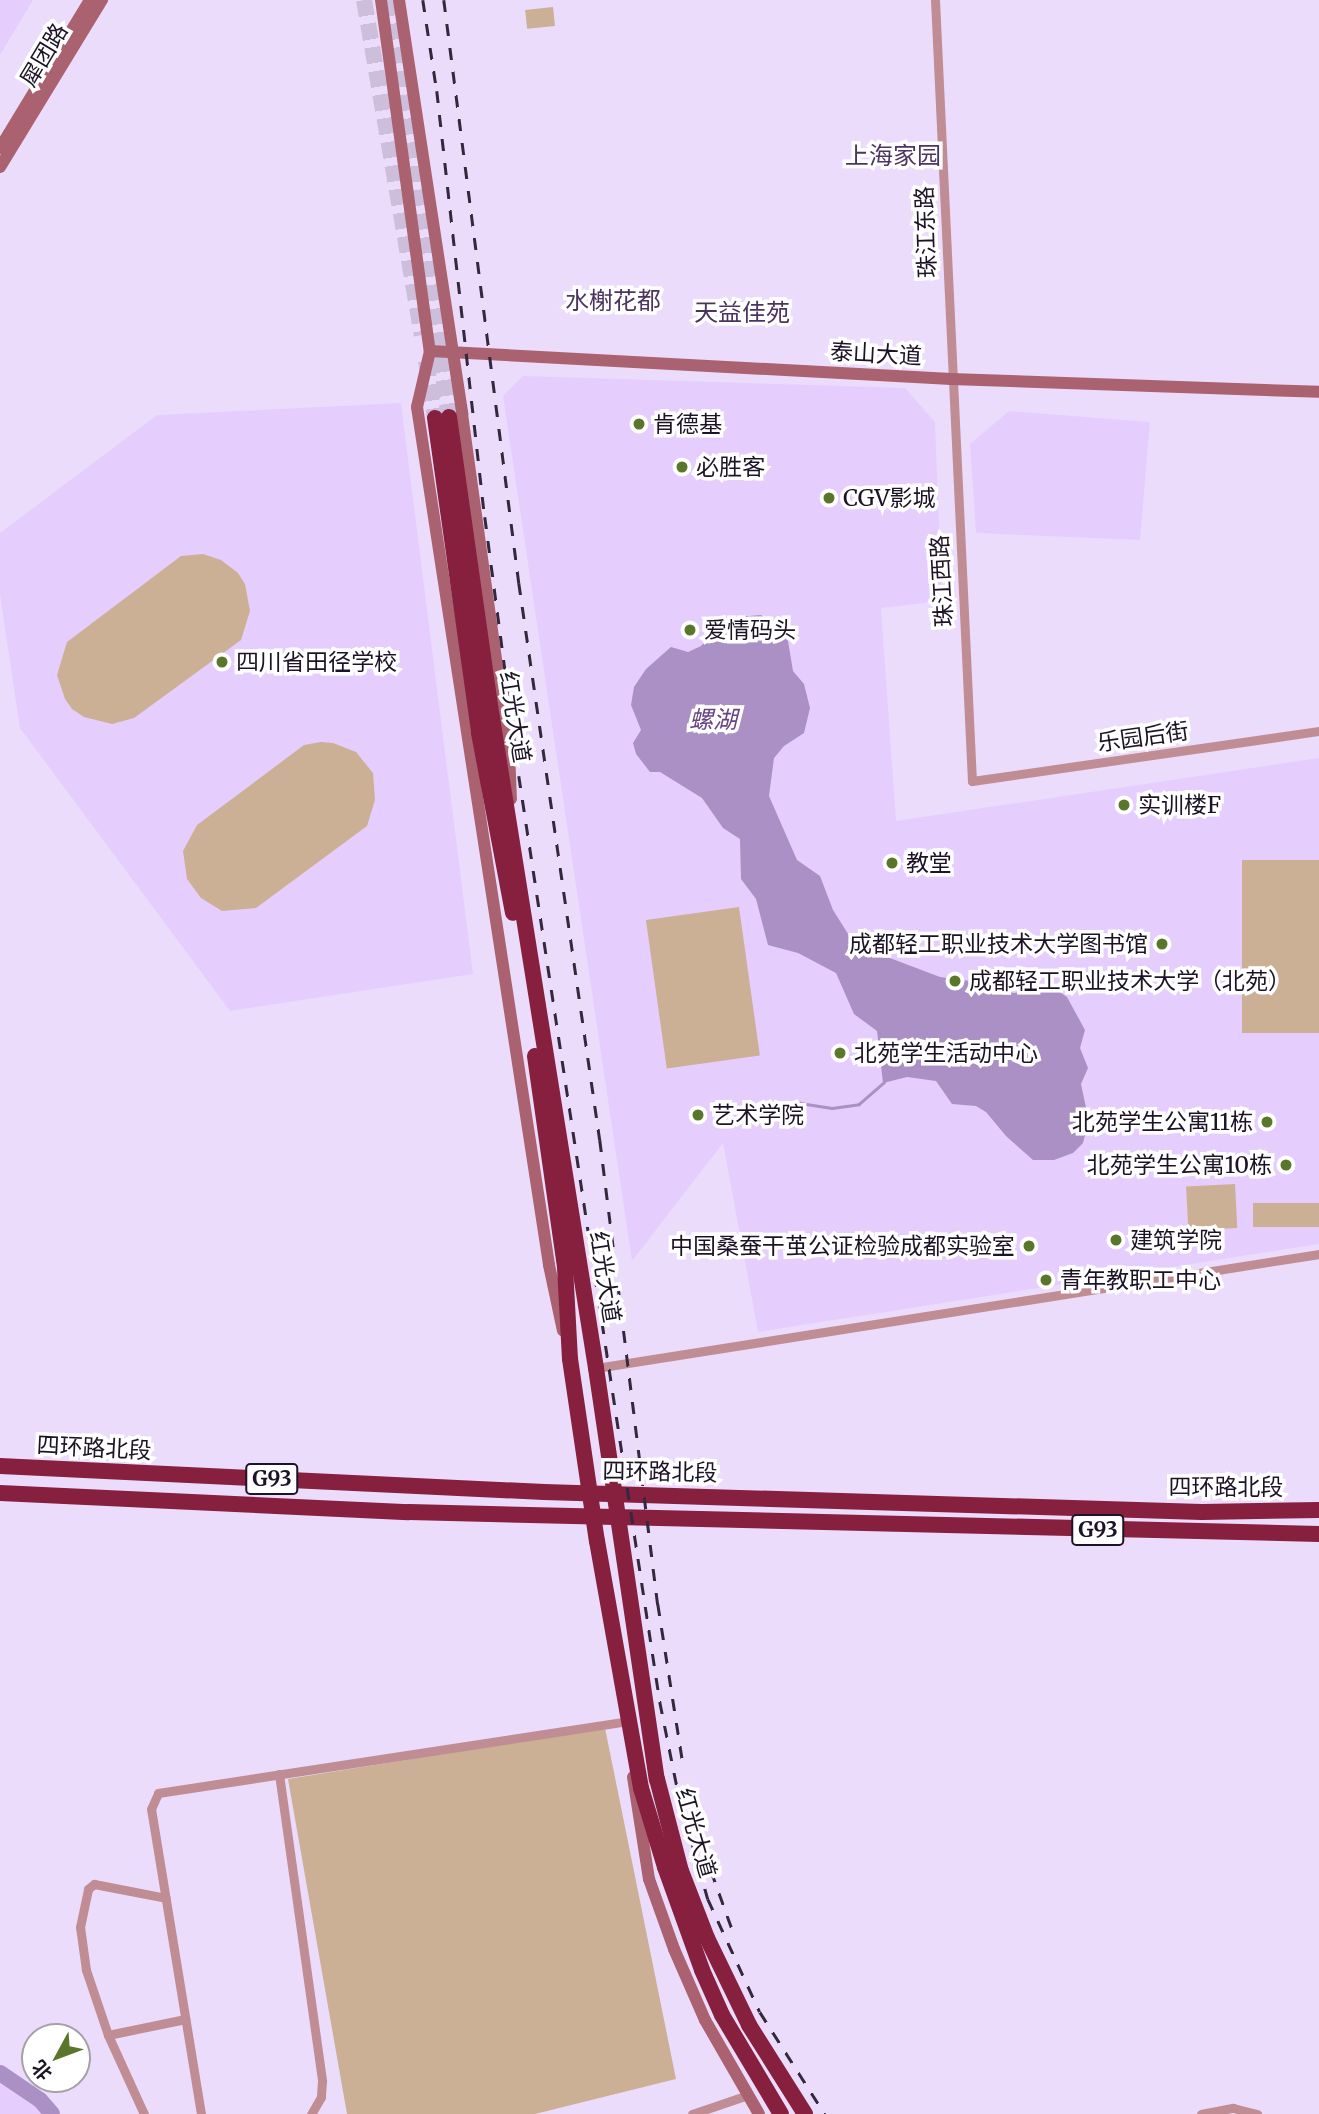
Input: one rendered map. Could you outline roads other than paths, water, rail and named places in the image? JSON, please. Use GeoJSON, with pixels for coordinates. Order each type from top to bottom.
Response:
{"type":"FeatureCollection","features":[{"type":"Feature","properties":{"kind":"highway","name":"红光大道"},"geometry":{"type":"LineString","coordinates":[[781,2114],[722,2015],[688,1935],[641,1788],[597,1541],[570,1359],[565,1267],[522,963],[479,733],[442,417],[596,1368],[657,1779],[681,1871],[707,1938],[749,2025],[805,2114]]}},
{"type":"Feature","properties":{"kind":"highway"},"geometry":{"type":"LineString","coordinates":[[474,770],[506,879]]}},
{"type":"Feature","properties":{"kind":"highway","name":"四环路北段"},"geometry":{"type":"LineString","coordinates":[[0,1466],[544,1492],[1202,1512],[1319,1510]]}},
{"type":"Feature","properties":{"kind":"highway","name":"四环路北段"},"geometry":{"type":"LineString","coordinates":[[0,1493],[410,1512],[876,1526],[1319,1534]]}},
{"type":"Feature","properties":{"kind":"main road","name":"犀团路"},"geometry":{"type":"LineString","coordinates":[[0,148],[90,0]]}},
{"type":"Feature","properties":{"kind":"main road","name":"犀团路"},"geometry":{"type":"LineString","coordinates":[[0,167],[102,0]]}},
{"type":"Feature","properties":{"kind":"main road"},"geometry":{"type":"LineString","coordinates":[[381,0],[430,351],[417,407],[549,1265],[570,1359]]}},
{"type":"Feature","properties":{"kind":"main road"},"geometry":{"type":"LineString","coordinates":[[399,0],[509,752],[514,855]]}},
{"type":"Feature","properties":{"kind":"main road","name":"泰山大道"},"geometry":{"type":"LineString","coordinates":[[430,351],[951,379],[1319,392]]}},
{"type":"Feature","properties":{"kind":"main road"},"geometry":{"type":"LineString","coordinates":[[631,1726],[634,1800],[649,1879],[687,1981],[705,2020],[759,2114]]}},
{"type":"Feature","properties":{"kind":"street","name":"珠江东路"},"geometry":{"type":"LineString","coordinates":[[935,0],[951,379]]}},
{"type":"Feature","properties":{"kind":"street","name":"珠江西路"},"geometry":{"type":"LineString","coordinates":[[951,379],[972,781]]}},
{"type":"Feature","properties":{"kind":"street","name":"乐园后街"},"geometry":{"type":"LineString","coordinates":[[972,781],[1319,731]]}},
{"type":"Feature","properties":{"kind":"street"},"geometry":{"type":"LineString","coordinates":[[596,1368],[1319,1254]]}},
{"type":"Feature","properties":{"kind":"street"},"geometry":{"type":"LineString","coordinates":[[201,2114],[151,1809],[158,1793],[631,1726]]}},
{"type":"Feature","properties":{"kind":"street"},"geometry":{"type":"LineString","coordinates":[[279,1774],[322,2081],[321,2097],[311,2114]]}},
{"type":"Feature","properties":{"kind":"street"},"geometry":{"type":"LineString","coordinates":[[144,2114],[108,2035],[86,1970],[80,1940],[88,1889],[94,1884],[166,1898]]}},
{"type":"Feature","properties":{"kind":"street"},"geometry":{"type":"LineString","coordinates":[[108,2035],[185,2019]]}},
{"type":"Feature","properties":{"kind":"street"},"geometry":{"type":"LineString","coordinates":[[692,2114],[748,2095]]}},
{"type":"Feature","properties":{"kind":"street"},"geometry":{"type":"LineString","coordinates":[[1201,2114],[1233,2108],[1257,2114]]}},
{"type":"Feature","properties":{"kind":"water","name":"螺湖"},"geometry":{"type":"Polygon","coordinates":[[[761,615],[788,641],[793,671],[804,684],[810,708],[804,733],[784,746],[774,758],[769,796],[797,860],[820,876],[833,910],[850,937],[882,955],[940,977],[993,984],[1013,993],[1054,988],[1067,997],[1085,1030],[1080,1048],[1088,1068],[1081,1084],[1088,1117],[1086,1131],[1083,1143],[1073,1153],[1054,1160],[1033,1160],[1006,1136],[986,1112],[976,1106],[952,1104],[936,1081],[907,1077],[883,1083],[877,1031],[854,1014],[836,973],[798,953],[768,945],[756,899],[741,879],[740,839],[723,828],[702,798],[660,772],[650,772],[636,754],[633,743],[641,730],[631,705],[634,687],[646,669],[671,647],[688,652],[701,646],[712,635],[715,619],[761,615]]]}},
{"type":"Feature","properties":{"kind":"waterway"},"geometry":{"type":"LineString","coordinates":[[765,1113],[784,1104],[800,1103],[832,1108],[859,1104],[884,1082]]}},
{"type":"Feature","properties":{"kind":"waterway"},"geometry":{"type":"LineString","coordinates":[[0,2073],[40,2100],[52,2114]]}},
{"type":"Feature","properties":{"kind":"tunnel"},"geometry":{"type":"LineString","coordinates":[[364,0],[422,335]]}},
{"type":"Feature","properties":{"kind":"tunnel"},"geometry":{"type":"LineString","coordinates":[[389,0],[449,417]]}},
{"type":"Feature","properties":{"kind":"tunnel"},"geometry":{"type":"LineString","coordinates":[[426,361],[435,418]]}},
{"type":"Feature","properties":{"kind":"railway"},"geometry":{"type":"LineString","coordinates":[[423,0],[437,91],[485,517],[519,776],[660,1702],[679,1796],[708,1899],[760,2012],[825,2114]]}},
{"type":"Feature","properties":{"kind":"railway"},"geometry":{"type":"LineString","coordinates":[[444,0],[519,583],[600,1140],[658,1604],[683,1763]]}},
{"type":"Feature","properties":{"kind":"railway"},"geometry":{"type":"LineString","coordinates":[[703,1848],[734,1934]]}},
{"type":"Feature","properties":{"kind":"place","name":"肯德基"},"geometry":{"type":"Point","coordinates":[639,424]}},
{"type":"Feature","properties":{"kind":"place","name":"必胜客"},"geometry":{"type":"Point","coordinates":[682,467]}},
{"type":"Feature","properties":{"kind":"place","name":"CGV影城"},"geometry":{"type":"Point","coordinates":[829,498]}},
{"type":"Feature","properties":{"kind":"place","name":"爱情码头"},"geometry":{"type":"Point","coordinates":[690,630]}},
{"type":"Feature","properties":{"kind":"place","name":"四川省田径学校"},"geometry":{"type":"Point","coordinates":[222,662]}},
{"type":"Feature","properties":{"kind":"place","name":"实训楼F"},"geometry":{"type":"Point","coordinates":[1124,805]}},
{"type":"Feature","properties":{"kind":"place","name":"教堂"},"geometry":{"type":"Point","coordinates":[892,863]}},
{"type":"Feature","properties":{"kind":"place","name":"成都轻工职业技术大学图书馆"},"geometry":{"type":"Point","coordinates":[1162,944]}},
{"type":"Feature","properties":{"kind":"place","name":"成都轻工职业技术大学（北苑）"},"geometry":{"type":"Point","coordinates":[955,981]}},
{"type":"Feature","properties":{"kind":"place","name":"北苑学生活动中心"},"geometry":{"type":"Point","coordinates":[840,1053]}},
{"type":"Feature","properties":{"kind":"place","name":"艺术学院"},"geometry":{"type":"Point","coordinates":[698,1115]}},
{"type":"Feature","properties":{"kind":"place","name":"北苑学生公寓11栋"},"geometry":{"type":"Point","coordinates":[1267,1122]}},
{"type":"Feature","properties":{"kind":"place","name":"北苑学生公寓10栋"},"geometry":{"type":"Point","coordinates":[1286,1165]}},
{"type":"Feature","properties":{"kind":"place","name":"建筑学院"},"geometry":{"type":"Point","coordinates":[1116,1240]}},
{"type":"Feature","properties":{"kind":"place","name":"中国桑蚕干茧公证检验成都实验室"},"geometry":{"type":"Point","coordinates":[1029,1246]}},
{"type":"Feature","properties":{"kind":"place","name":"青年教职工中心"},"geometry":{"type":"Point","coordinates":[1046,1280]}},
{"type":"Feature","properties":{"kind":"district","name":"上海家园"},"geometry":{"type":"Point","coordinates":[893,156]}},
{"type":"Feature","properties":{"kind":"district","name":"水榭花都"},"geometry":{"type":"Point","coordinates":[613,301]}},
{"type":"Feature","properties":{"kind":"district","name":"天益佳苑"},"geometry":{"type":"Point","coordinates":[742,313]}}]}
